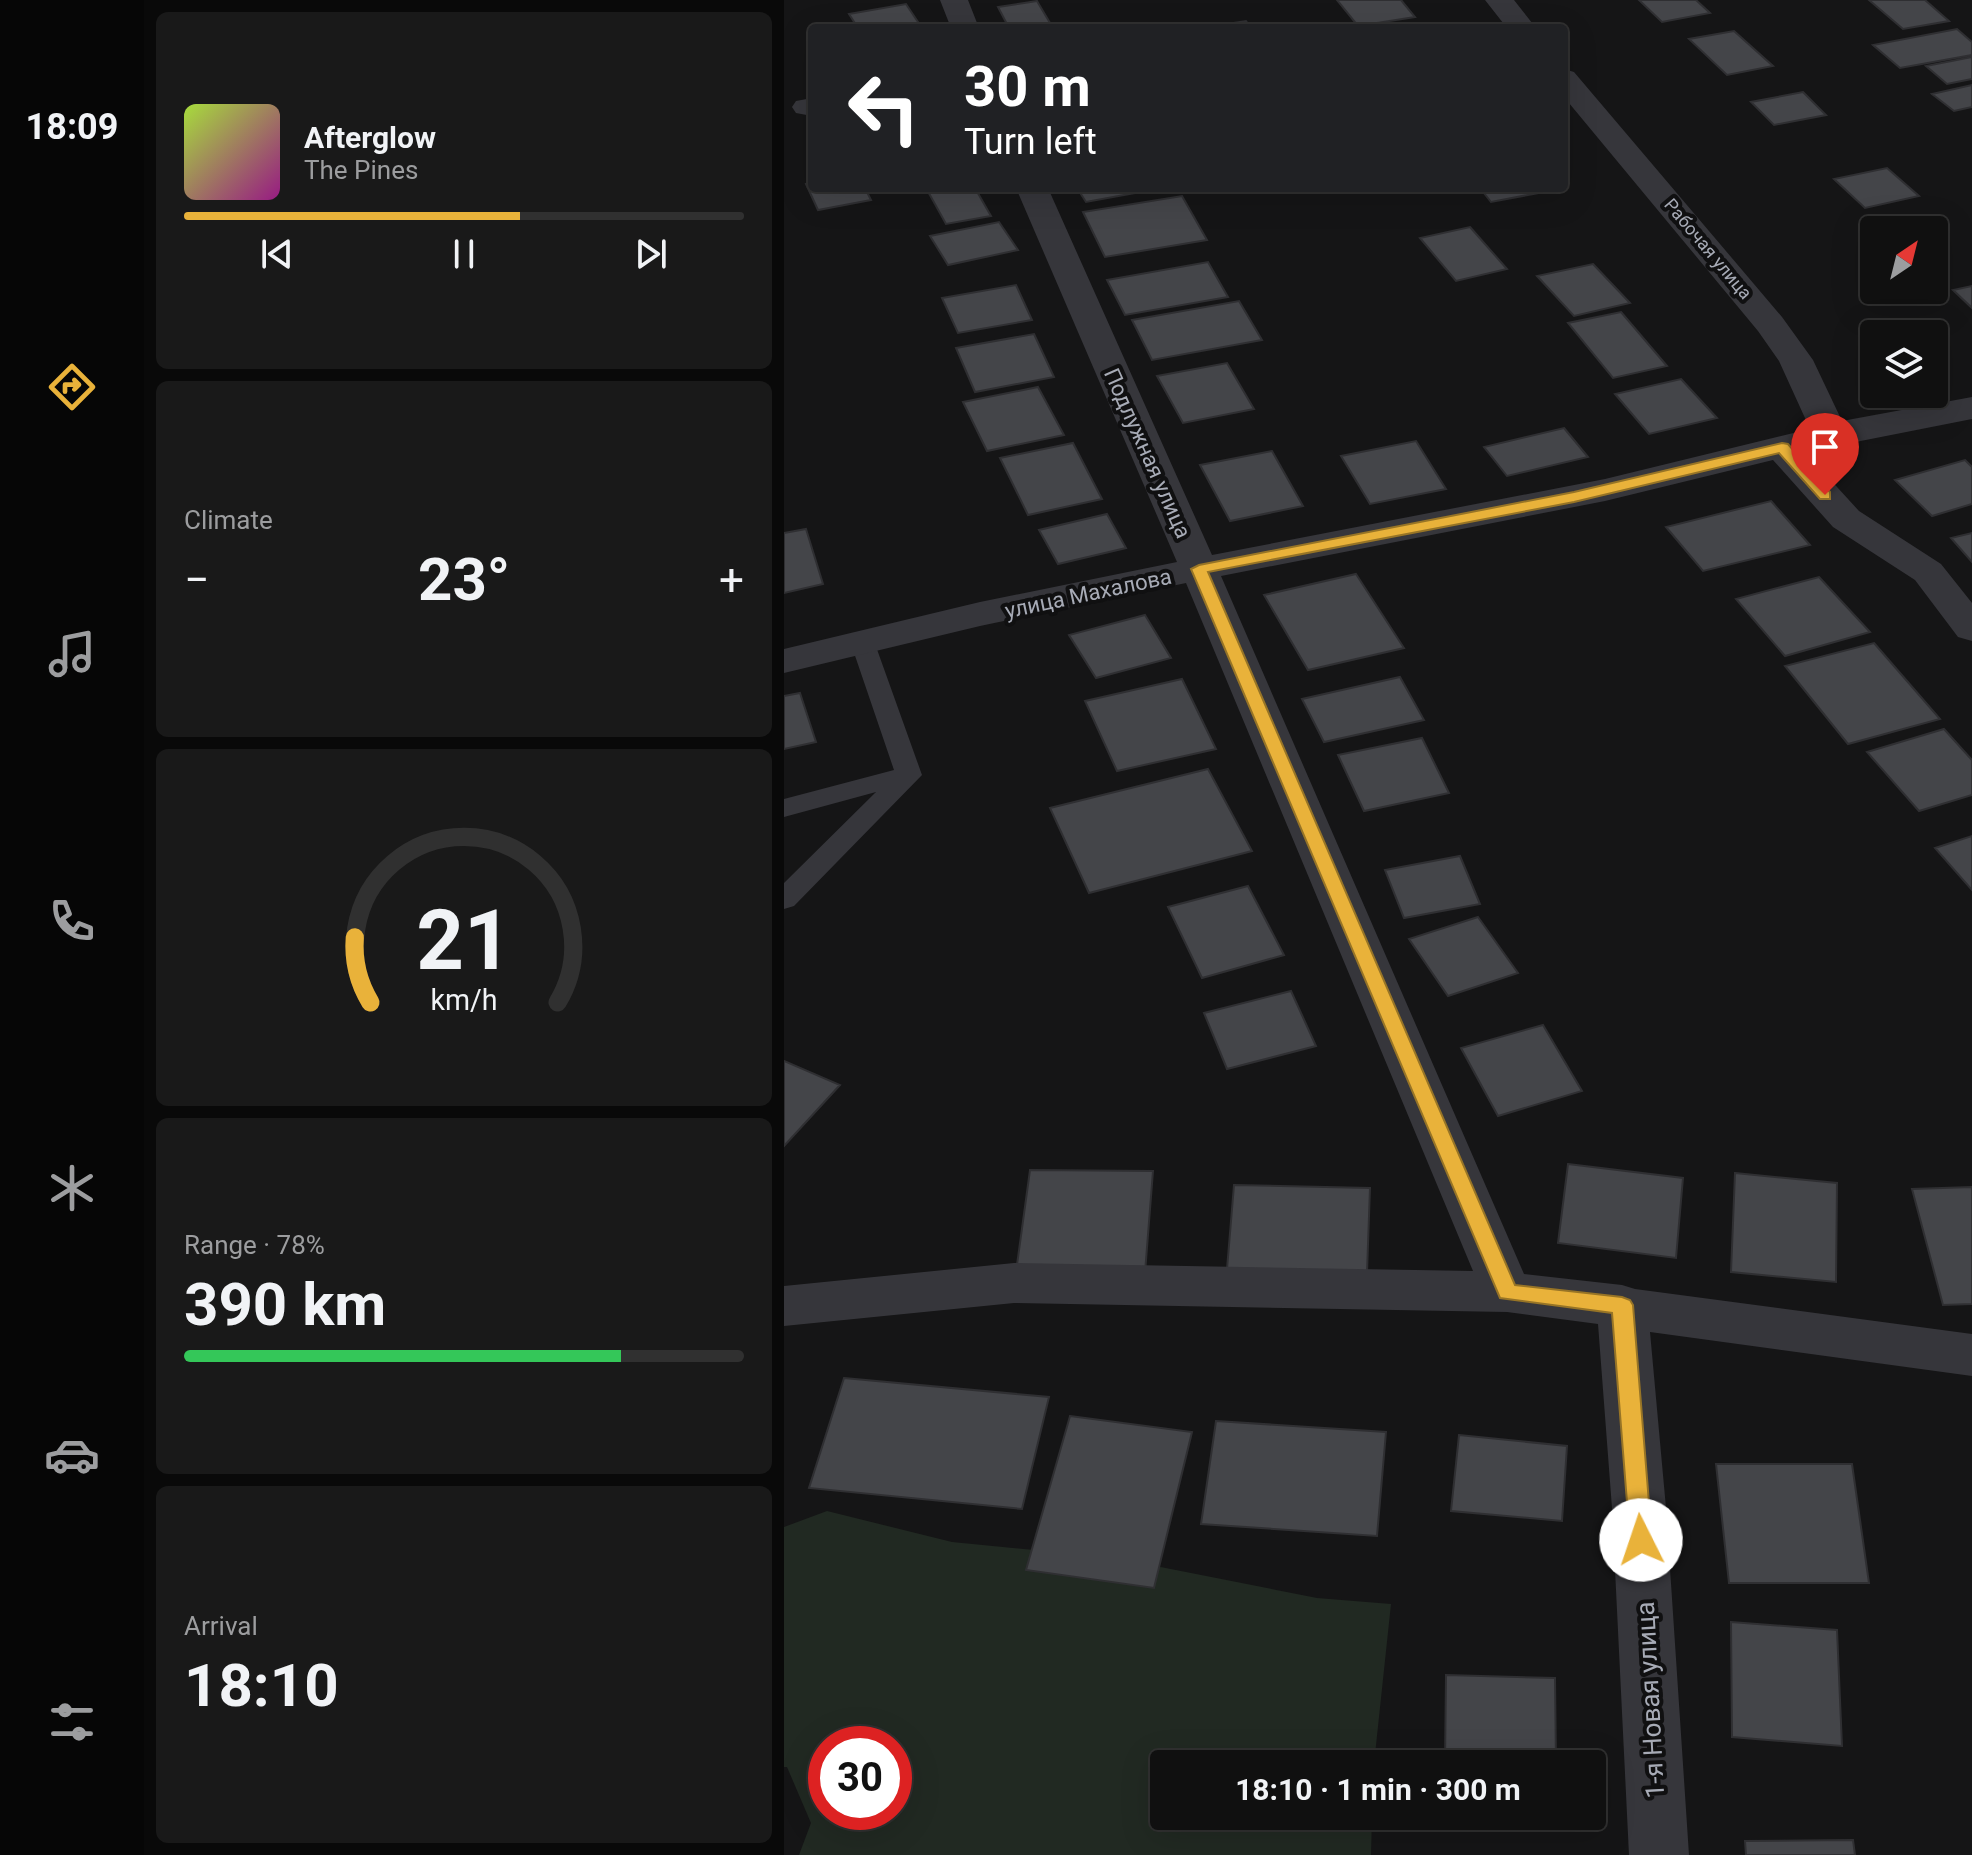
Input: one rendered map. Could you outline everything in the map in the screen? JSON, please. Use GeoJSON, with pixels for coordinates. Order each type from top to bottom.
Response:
{"type":"FeatureCollection","features":[{"type":"Feature","properties":{"kind":"street"},"geometry":{"type":"LineString","coordinates":[[954,0],[963,24]]}},
{"type":"Feature","properties":{"kind":"street"},"geometry":{"type":"LineString","coordinates":[[1499,0],[1519,24]]}},
{"type":"Feature","properties":{"kind":"street","name":"Рабочая улица"},"geometry":{"type":"LineString","coordinates":[[1568,83],[1770,324],[1796,360],[1831,435]]}},
{"type":"Feature","properties":{"kind":"street","name":"Подлужная улица"},"geometry":{"type":"LineString","coordinates":[[1034,192],[1199,569],[1507,1292]]}},
{"type":"Feature","properties":{"kind":"street","name":"улица Махалова"},"geometry":{"type":"LineString","coordinates":[[784,661],[862,641],[1199,569],[1574,497],[1831,435],[1972,408]]}},
{"type":"Feature","properties":{"kind":"street"},"geometry":{"type":"LineString","coordinates":[[1782,448],[1846,519],[1928,572],[1972,629]]}},
{"type":"Feature","properties":{"kind":"street"},"geometry":{"type":"LineString","coordinates":[[784,1306],[1014,1283],[1507,1292],[1622,1305],[1972,1355]]}},
{"type":"Feature","properties":{"kind":"street","name":"1-я Новая улица"},"geometry":{"type":"LineString","coordinates":[[1622,1305],[1639,1508],[1659,1855]]}},
{"type":"Feature","properties":{"kind":"lane"},"geometry":{"type":"LineString","coordinates":[[862,641],[909,775]]}},
{"type":"Feature","properties":{"kind":"lane"},"geometry":{"type":"LineString","coordinates":[[784,808],[909,775]]}},
{"type":"Feature","properties":{"kind":"lane"},"geometry":{"type":"LineString","coordinates":[[784,899],[909,775]]}},
{"type":"Feature","properties":{"kind":"shaded area"},"geometry":{"type":"Polygon","coordinates":[[[827,1511],[952,1542],[1115,1558],[1317,1598],[1391,1604],[1375,1750],[1150,1750],[1150,1830],[1372,1830],[1371,1855],[799,1855],[808,1830],[912,1830],[912,1726],[808,1726],[808,1816],[787,1767],[784,1767],[784,1527],[827,1511]]]}},
{"type":"Feature","properties":{"kind":"building"},"geometry":{"type":"Polygon","coordinates":[[[1337,0],[1401,0],[1415,17],[1371,24],[1356,24],[1337,0]]]}},
{"type":"Feature","properties":{"kind":"building"},"geometry":{"type":"Polygon","coordinates":[[[1639,0],[1696,0],[1710,13],[1662,22],[1639,0]]]}},
{"type":"Feature","properties":{"kind":"building"},"geometry":{"type":"Polygon","coordinates":[[[1869,0],[1925,0],[1949,21],[1903,29],[1869,0]]]}},
{"type":"Feature","properties":{"kind":"building"},"geometry":{"type":"Polygon","coordinates":[[[1037,1],[1051,24],[1007,24],[998,7],[1037,1]]]}},
{"type":"Feature","properties":{"kind":"building"},"geometry":{"type":"Polygon","coordinates":[[[906,4],[919,24],[855,24],[849,14],[906,4]]]}},
{"type":"Feature","properties":{"kind":"building"},"geometry":{"type":"Polygon","coordinates":[[[1957,29],[1972,42],[1972,55],[1900,68],[1873,45],[1957,29]]]}},
{"type":"Feature","properties":{"kind":"building"},"geometry":{"type":"Polygon","coordinates":[[[1734,31],[1773,66],[1727,75],[1689,39],[1734,31]]]}},
{"type":"Feature","properties":{"kind":"building"},"geometry":{"type":"Polygon","coordinates":[[[1972,57],[1972,79],[1947,84],[1926,66],[1972,57]]]}},
{"type":"Feature","properties":{"kind":"building"},"geometry":{"type":"Polygon","coordinates":[[[1972,85],[1972,107],[1954,111],[1932,94],[1972,85]]]}},
{"type":"Feature","properties":{"kind":"building"},"geometry":{"type":"Polygon","coordinates":[[[1803,92],[1826,115],[1774,125],[1751,102],[1803,92]]]}},
{"type":"Feature","properties":{"kind":"building"},"geometry":{"type":"Polygon","coordinates":[[[1887,168],[1919,196],[1865,208],[1834,179],[1887,168]]]}},
{"type":"Feature","properties":{"kind":"building"},"geometry":{"type":"Polygon","coordinates":[[[810,192],[867,192],[871,200],[818,210],[810,192]]]}},
{"type":"Feature","properties":{"kind":"building"},"geometry":{"type":"Polygon","coordinates":[[[928,192],[977,192],[991,216],[946,224],[928,192]]]}},
{"type":"Feature","properties":{"kind":"building"},"geometry":{"type":"Polygon","coordinates":[[[1080,192],[1141,192],[1086,202],[1080,192]]]}},
{"type":"Feature","properties":{"kind":"building"},"geometry":{"type":"Polygon","coordinates":[[[1483,192],[1544,192],[1491,202],[1483,192]]]}},
{"type":"Feature","properties":{"kind":"building"},"geometry":{"type":"Polygon","coordinates":[[[1182,196],[1207,240],[1105,257],[1083,212],[1182,196]]]}},
{"type":"Feature","properties":{"kind":"building"},"geometry":{"type":"Polygon","coordinates":[[[999,222],[1018,250],[948,265],[930,236],[999,222]]]}},
{"type":"Feature","properties":{"kind":"building"},"geometry":{"type":"Polygon","coordinates":[[[1470,227],[1507,269],[1456,281],[1420,238],[1470,227]]]}},
{"type":"Feature","properties":{"kind":"building"},"geometry":{"type":"Polygon","coordinates":[[[1208,262],[1228,297],[1125,315],[1107,280],[1208,262]]]}},
{"type":"Feature","properties":{"kind":"building"},"geometry":{"type":"Polygon","coordinates":[[[1593,264],[1630,303],[1574,316],[1537,276],[1593,264]]]}},
{"type":"Feature","properties":{"kind":"building"},"geometry":{"type":"Polygon","coordinates":[[[1016,285],[1032,320],[958,333],[942,298],[1016,285]]]}},
{"type":"Feature","properties":{"kind":"building"},"geometry":{"type":"Polygon","coordinates":[[[1972,286],[1972,308],[1953,290],[1972,286]]]}},
{"type":"Feature","properties":{"kind":"building"},"geometry":{"type":"Polygon","coordinates":[[[1239,301],[1262,340],[1152,360],[1132,320],[1239,301]]]}},
{"type":"Feature","properties":{"kind":"building"},"geometry":{"type":"Polygon","coordinates":[[[1621,312],[1667,366],[1613,378],[1568,323],[1621,312]]]}},
{"type":"Feature","properties":{"kind":"building"},"geometry":{"type":"Polygon","coordinates":[[[1034,334],[1054,377],[975,392],[956,348],[1034,334]]]}},
{"type":"Feature","properties":{"kind":"building"},"geometry":{"type":"Polygon","coordinates":[[[1227,363],[1254,409],[1183,423],[1157,376],[1227,363]]]}},
{"type":"Feature","properties":{"kind":"building"},"geometry":{"type":"Polygon","coordinates":[[[1681,379],[1717,418],[1649,434],[1615,394],[1681,379]]]}},
{"type":"Feature","properties":{"kind":"building"},"geometry":{"type":"Polygon","coordinates":[[[1038,387],[1064,435],[987,451],[963,402],[1038,387]]]}},
{"type":"Feature","properties":{"kind":"building"},"geometry":{"type":"Polygon","coordinates":[[[1564,428],[1588,457],[1507,476],[1484,447],[1564,428]]]}},
{"type":"Feature","properties":{"kind":"building"},"geometry":{"type":"Polygon","coordinates":[[[1416,441],[1446,489],[1370,504],[1341,456],[1416,441]]]}},
{"type":"Feature","properties":{"kind":"building"},"geometry":{"type":"Polygon","coordinates":[[[1073,443],[1102,499],[1028,515],[1000,458],[1073,443]]]}},
{"type":"Feature","properties":{"kind":"building"},"geometry":{"type":"Polygon","coordinates":[[[1272,451],[1303,506],[1230,521],[1200,465],[1272,451]]]}},
{"type":"Feature","properties":{"kind":"building"},"geometry":{"type":"Polygon","coordinates":[[[1965,460],[1972,467],[1972,504],[1932,516],[1895,480],[1965,460]]]}},
{"type":"Feature","properties":{"kind":"building"},"geometry":{"type":"Polygon","coordinates":[[[1771,501],[1810,545],[1703,571],[1666,527],[1771,501]]]}},
{"type":"Feature","properties":{"kind":"building"},"geometry":{"type":"Polygon","coordinates":[[[1107,514],[1126,548],[1058,564],[1039,530],[1107,514]]]}},
{"type":"Feature","properties":{"kind":"building"},"geometry":{"type":"Polygon","coordinates":[[[806,529],[823,584],[784,593],[784,533],[806,529]]]}},
{"type":"Feature","properties":{"kind":"building"},"geometry":{"type":"Polygon","coordinates":[[[1972,533],[1972,562],[1951,538],[1972,533]]]}},
{"type":"Feature","properties":{"kind":"building"},"geometry":{"type":"Polygon","coordinates":[[[1356,574],[1404,648],[1308,670],[1264,595],[1356,574]]]}},
{"type":"Feature","properties":{"kind":"building"},"geometry":{"type":"Polygon","coordinates":[[[1819,577],[1870,632],[1785,656],[1736,599],[1819,577]]]}},
{"type":"Feature","properties":{"kind":"building"},"geometry":{"type":"Polygon","coordinates":[[[1145,615],[1171,658],[1096,678],[1069,635],[1145,615]]]}},
{"type":"Feature","properties":{"kind":"building"},"geometry":{"type":"Polygon","coordinates":[[[1874,643],[1940,719],[1848,744],[1785,666],[1874,643]]]}},
{"type":"Feature","properties":{"kind":"building"},"geometry":{"type":"Polygon","coordinates":[[[1400,677],[1424,720],[1324,742],[1302,699],[1400,677]]]}},
{"type":"Feature","properties":{"kind":"building"},"geometry":{"type":"Polygon","coordinates":[[[1182,679],[1216,749],[1117,771],[1085,701],[1182,679]]]}},
{"type":"Feature","properties":{"kind":"building"},"geometry":{"type":"Polygon","coordinates":[[[800,693],[816,742],[784,749],[784,696],[800,693]]]}},
{"type":"Feature","properties":{"kind":"building"},"geometry":{"type":"Polygon","coordinates":[[[1944,729],[1972,760],[1972,795],[1919,811],[1867,752],[1944,729]]]}},
{"type":"Feature","properties":{"kind":"building"},"geometry":{"type":"Polygon","coordinates":[[[1422,738],[1449,793],[1364,811],[1338,755],[1422,738]]]}},
{"type":"Feature","properties":{"kind":"building"},"geometry":{"type":"Polygon","coordinates":[[[1208,769],[1252,851],[1089,893],[1050,808],[1208,769]]]}},
{"type":"Feature","properties":{"kind":"building"},"geometry":{"type":"Polygon","coordinates":[[[1972,836],[1972,890],[1935,848],[1972,836]]]}},
{"type":"Feature","properties":{"kind":"building"},"geometry":{"type":"Polygon","coordinates":[[[1460,856],[1480,904],[1404,918],[1385,870],[1460,856]]]}},
{"type":"Feature","properties":{"kind":"building"},"geometry":{"type":"Polygon","coordinates":[[[1248,886],[1284,955],[1202,978],[1168,907],[1248,886]]]}},
{"type":"Feature","properties":{"kind":"building"},"geometry":{"type":"Polygon","coordinates":[[[1478,917],[1518,973],[1448,996],[1409,939],[1478,917]]]}},
{"type":"Feature","properties":{"kind":"building"},"geometry":{"type":"Polygon","coordinates":[[[1291,991],[1316,1046],[1227,1069],[1204,1013],[1291,991]]]}},
{"type":"Feature","properties":{"kind":"building"},"geometry":{"type":"Polygon","coordinates":[[[1543,1025],[1582,1091],[1498,1116],[1461,1048],[1543,1025]]]}},
{"type":"Feature","properties":{"kind":"building"},"geometry":{"type":"Polygon","coordinates":[[[784,1061],[840,1085],[784,1146],[784,1061]]]}},
{"type":"Feature","properties":{"kind":"building"},"geometry":{"type":"Polygon","coordinates":[[[1568,1164],[1683,1178],[1676,1258],[1558,1243],[1568,1164]]]}},
{"type":"Feature","properties":{"kind":"building"},"geometry":{"type":"Polygon","coordinates":[[[1030,1170],[1153,1171],[1145,1273],[1016,1272],[1030,1170]]]}},
{"type":"Feature","properties":{"kind":"building"},"geometry":{"type":"Polygon","coordinates":[[[1735,1173],[1837,1183],[1836,1282],[1731,1272],[1735,1173]]]}},
{"type":"Feature","properties":{"kind":"building"},"geometry":{"type":"Polygon","coordinates":[[[1234,1185],[1370,1188],[1367,1273],[1227,1269],[1234,1185]]]}},
{"type":"Feature","properties":{"kind":"building"},"geometry":{"type":"Polygon","coordinates":[[[1972,1187],[1972,1304],[1943,1305],[1912,1189],[1972,1187]]]}},
{"type":"Feature","properties":{"kind":"building"},"geometry":{"type":"Polygon","coordinates":[[[844,1378],[1049,1397],[1022,1509],[809,1488],[844,1378]]]}},
{"type":"Feature","properties":{"kind":"building"},"geometry":{"type":"Polygon","coordinates":[[[1070,1416],[1192,1432],[1154,1588],[1026,1570],[1070,1416]]]}},
{"type":"Feature","properties":{"kind":"building"},"geometry":{"type":"Polygon","coordinates":[[[1216,1421],[1386,1432],[1377,1536],[1201,1524],[1216,1421]]]}},
{"type":"Feature","properties":{"kind":"building"},"geometry":{"type":"Polygon","coordinates":[[[1459,1435],[1567,1446],[1562,1521],[1451,1511],[1459,1435]]]}},
{"type":"Feature","properties":{"kind":"building"},"geometry":{"type":"Polygon","coordinates":[[[1716,1464],[1852,1464],[1869,1583],[1729,1583],[1716,1464]]]}},
{"type":"Feature","properties":{"kind":"building"},"geometry":{"type":"Polygon","coordinates":[[[1731,1622],[1837,1630],[1842,1746],[1732,1737],[1731,1622]]]}},
{"type":"Feature","properties":{"kind":"building"},"geometry":{"type":"Polygon","coordinates":[[[1446,1675],[1555,1678],[1556,1750],[1445,1750],[1446,1675]]]}},
{"type":"Feature","properties":{"kind":"building"},"geometry":{"type":"Polygon","coordinates":[[[1853,1840],[1855,1855],[1746,1855],[1745,1841],[1853,1840]]]}},
{"type":"Feature","properties":{"kind":"route"},"geometry":{"type":"LineString","coordinates":[[1641,1540],[1622,1305],[1507,1292],[1199,569],[1574,497],[1782,448],[1825,495]]}}]}
